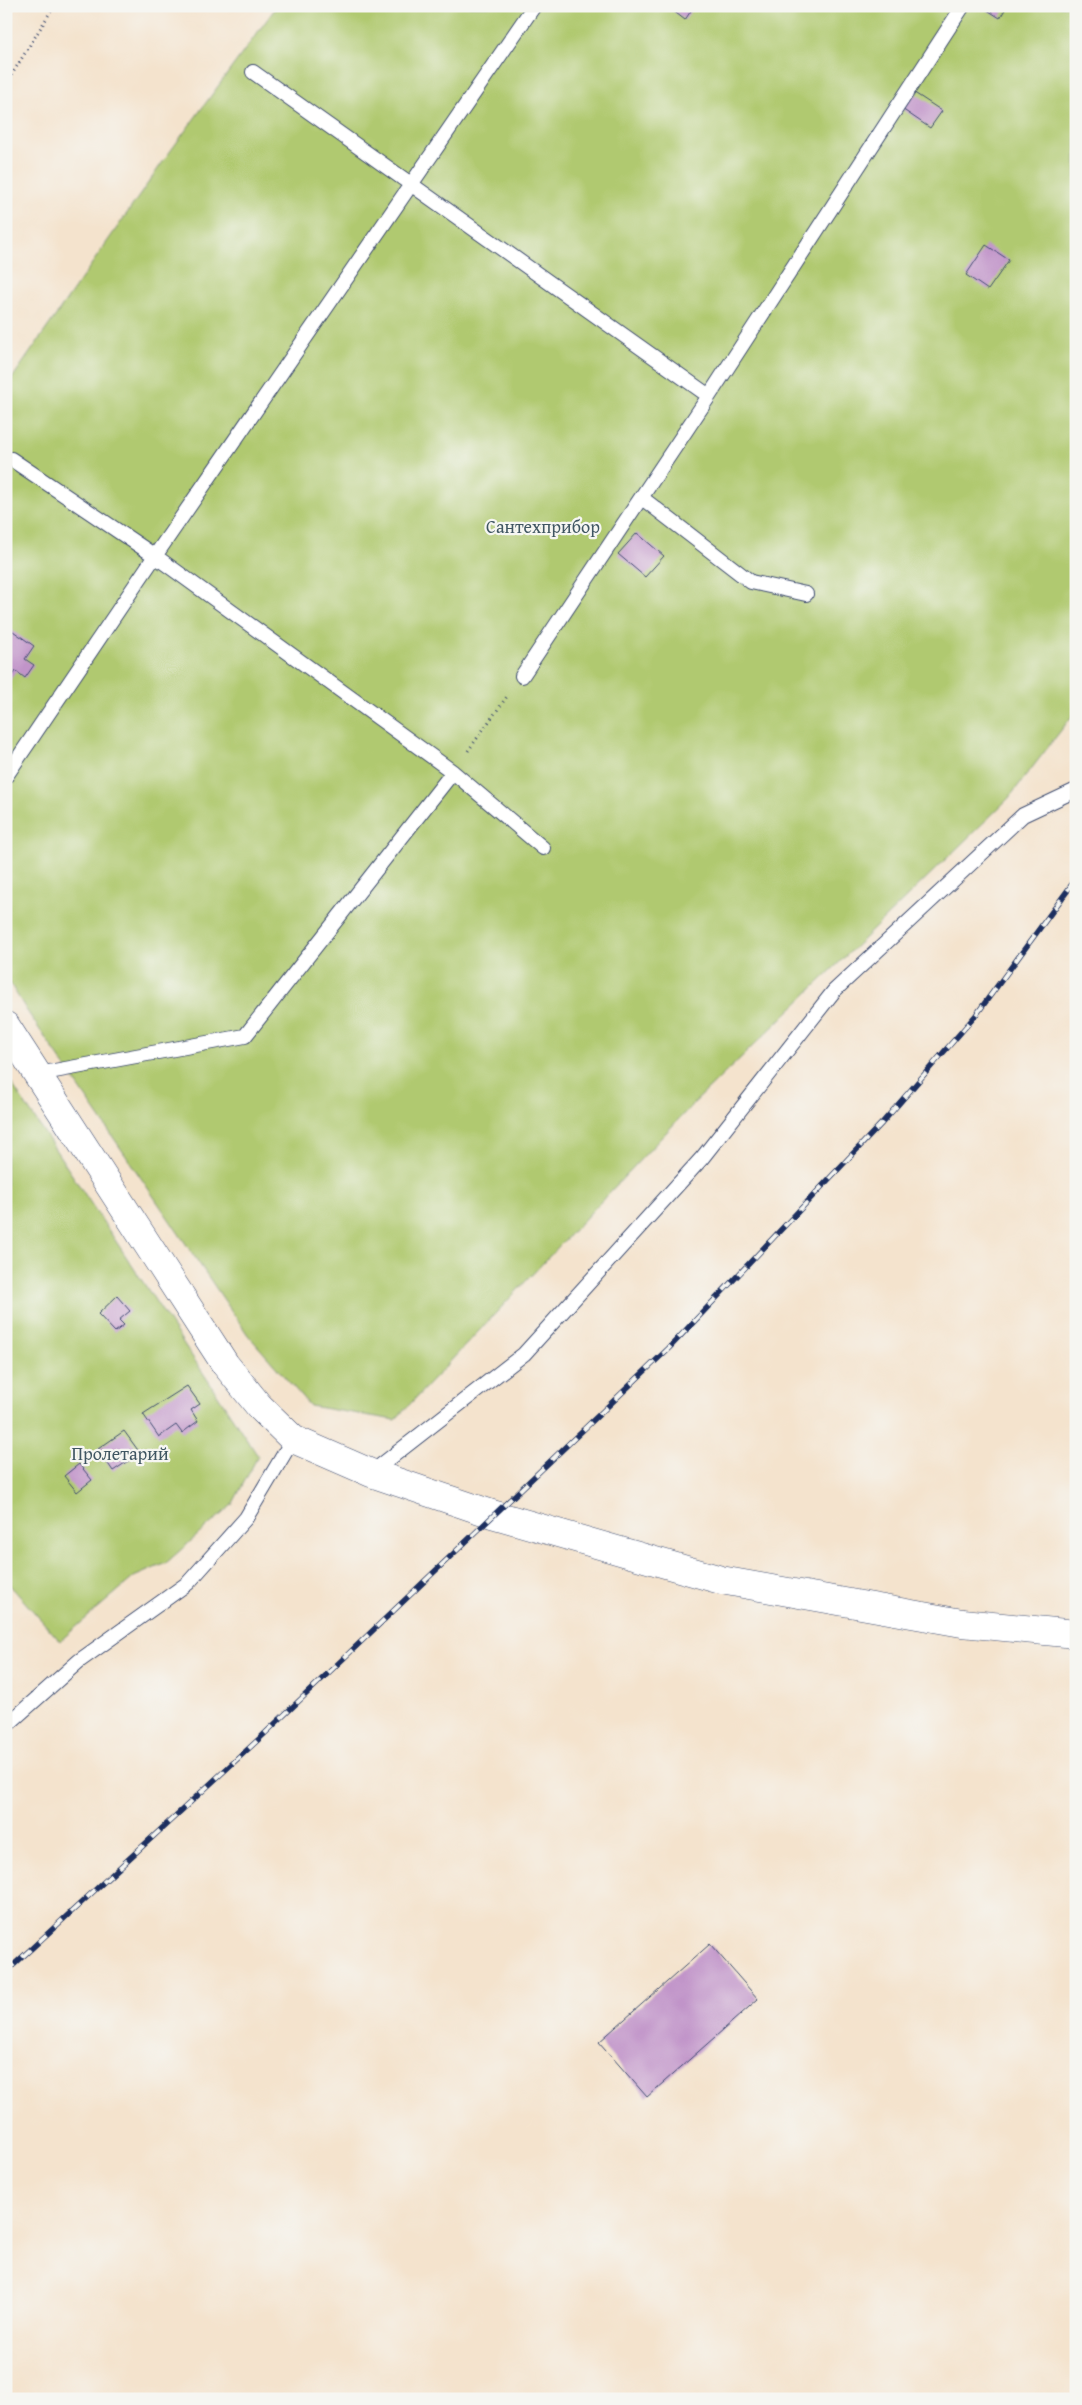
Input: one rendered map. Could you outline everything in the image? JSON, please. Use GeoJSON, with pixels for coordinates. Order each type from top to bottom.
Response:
{"type":"FeatureCollection","features":[{"type":"Feature","properties":{"kind":"street"},"geometry":{"type":"LineString","coordinates":[[6,1026],[225,1364],[259,1406],[292,1439],[371,1473],[492,1514],[721,1580],[962,1623],[1076,1634]]}},
{"type":"Feature","properties":{"kind":"lane"},"geometry":{"type":"LineString","coordinates":[[6,776],[155,556],[534,6]]}},
{"type":"Feature","properties":{"kind":"lane"},"geometry":{"type":"LineString","coordinates":[[522,676],[642,498],[963,6]]}},
{"type":"Feature","properties":{"kind":"lane"},"geometry":{"type":"LineString","coordinates":[[253,72],[709,396]]}},
{"type":"Feature","properties":{"kind":"lane"},"geometry":{"type":"LineString","coordinates":[[11,459],[155,556],[453,772],[543,848]]}},
{"type":"Feature","properties":{"kind":"lane"},"geometry":{"type":"LineString","coordinates":[[642,498],[752,582],[806,594]]}},
{"type":"Feature","properties":{"kind":"lane"},"geometry":{"type":"LineString","coordinates":[[38,1074],[245,1036],[453,772]]}},
{"type":"Feature","properties":{"kind":"lane"},"geometry":{"type":"LineString","coordinates":[[371,1473],[524,1354],[702,1158],[834,991],[1023,815],[1076,790]]}},
{"type":"Feature","properties":{"kind":"lane"},"geometry":{"type":"LineString","coordinates":[[6,1726],[79,1661],[188,1583],[246,1518],[292,1439]]}},
{"type":"Feature","properties":{"kind":"path"},"geometry":{"type":"LineString","coordinates":[[6,84],[54,6]]}},
{"type":"Feature","properties":{"kind":"path"},"geometry":{"type":"LineString","coordinates":[[453,772],[522,676]]}},
{"type":"Feature","properties":{"kind":"green space","name":"Сантехприбор"},"geometry":{"type":"Polygon","coordinates":[[[277,6],[1076,6],[1076,711],[1008,799],[692,1105],[395,1420],[310,1406],[248,1335],[27,1011],[6,977],[6,387],[169,153],[277,6]]]}},
{"type":"Feature","properties":{"kind":"green space","name":"Пролетарий"},"geometry":{"type":"Polygon","coordinates":[[[6,1075],[258,1456],[232,1505],[166,1563],[134,1577],[60,1641],[6,1581],[6,1075]]]}},
{"type":"Feature","properties":{"kind":"building"},"geometry":{"type":"Polygon","coordinates":[[[667,6],[694,6],[685,20],[667,6]]]}},
{"type":"Feature","properties":{"kind":"building"},"geometry":{"type":"Polygon","coordinates":[[[981,6],[1007,6],[1000,18],[981,6]]]}},
{"type":"Feature","properties":{"kind":"building"},"geometry":{"type":"Polygon","coordinates":[[[913,92],[942,111],[930,128],[902,109],[913,92]]]}},
{"type":"Feature","properties":{"kind":"building"},"geometry":{"type":"Polygon","coordinates":[[[986,245],[1009,260],[988,290],[966,275],[986,245]]]}},
{"type":"Feature","properties":{"kind":"building"},"geometry":{"type":"Polygon","coordinates":[[[637,533],[664,556],[645,577],[618,554],[637,533]]]}},
{"type":"Feature","properties":{"kind":"building"},"geometry":{"type":"Polygon","coordinates":[[[6,626],[34,646],[25,659],[34,665],[25,678],[16,671],[6,686],[6,626]]]}},
{"type":"Feature","properties":{"kind":"building"},"geometry":{"type":"Polygon","coordinates":[[[117,1296],[130,1311],[119,1320],[124,1325],[115,1332],[98,1314],[117,1296]]]}},
{"type":"Feature","properties":{"kind":"building"},"geometry":{"type":"Polygon","coordinates":[[[187,1386],[200,1404],[191,1410],[198,1421],[182,1433],[176,1425],[159,1437],[143,1414],[187,1386]]]}},
{"type":"Feature","properties":{"kind":"building"},"geometry":{"type":"Polygon","coordinates":[[[124,1431],[140,1453],[113,1471],[98,1449],[124,1431]]]}},
{"type":"Feature","properties":{"kind":"building"},"geometry":{"type":"Polygon","coordinates":[[[79,1464],[92,1480],[77,1492],[64,1476],[79,1464]]]}},
{"type":"Feature","properties":{"kind":"building"},"geometry":{"type":"Polygon","coordinates":[[[710,1944],[758,1999],[647,2097],[599,2042],[710,1944]]]}},
{"type":"Feature","properties":{"kind":"railway"},"geometry":{"type":"LineString","coordinates":[[6,1972],[259,1739],[669,1348],[882,1123],[976,1015],[1076,879]]}}]}
